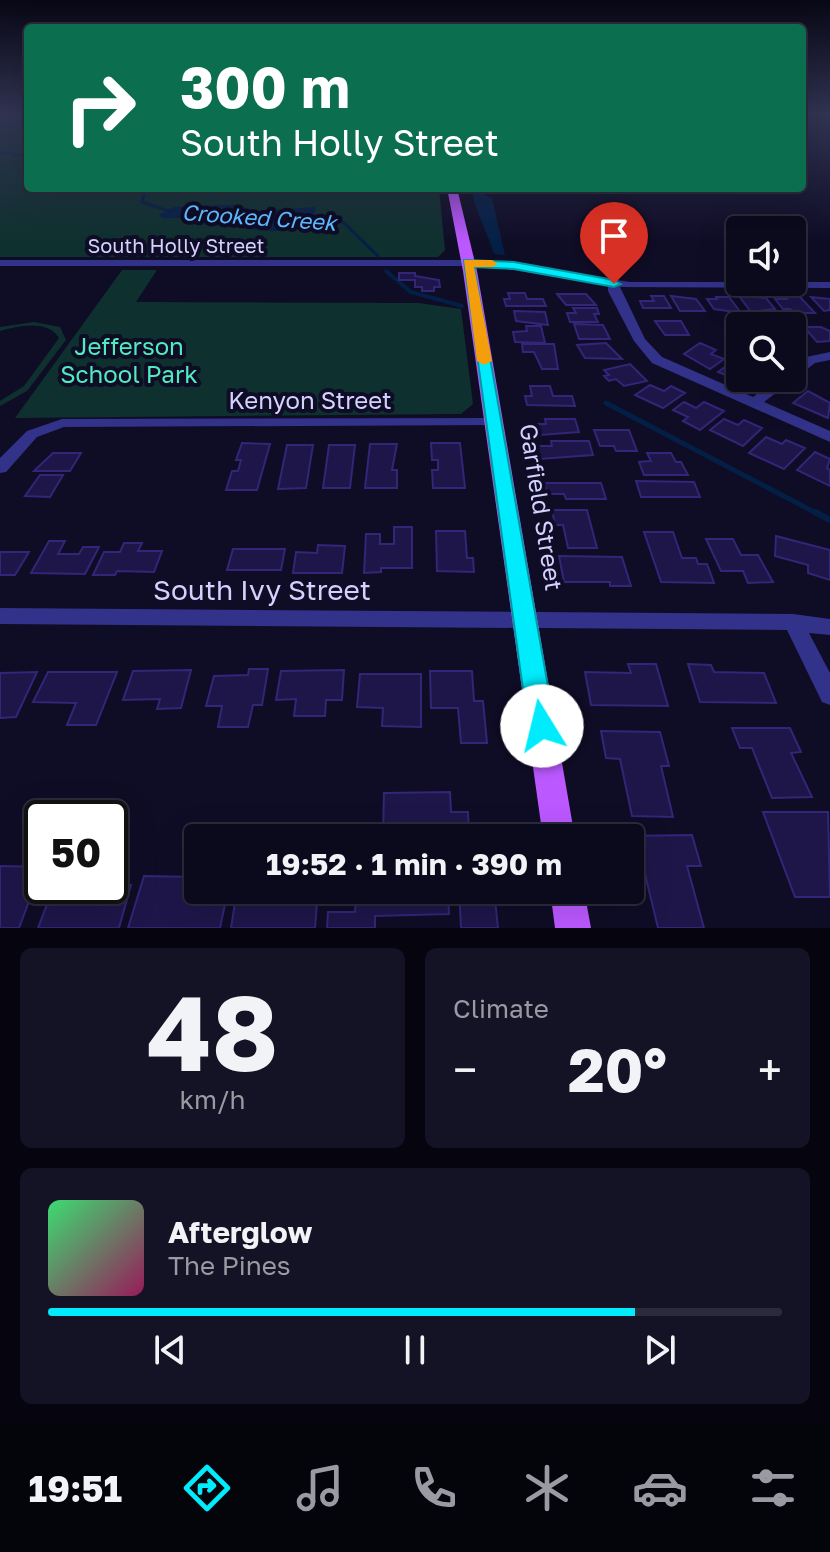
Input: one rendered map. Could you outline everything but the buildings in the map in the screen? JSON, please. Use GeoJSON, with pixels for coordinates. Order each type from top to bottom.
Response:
{"type":"FeatureCollection","features":[{"type":"Feature","properties":{"kind":"main road","name":"Garfield Street"},"geometry":{"type":"LineString","coordinates":[[453,192],[468,263],[557,824]]}},
{"type":"Feature","properties":{"kind":"main road"},"geometry":{"type":"LineString","coordinates":[[569,904],[573,928]]}},
{"type":"Feature","properties":{"kind":"street","name":"South Holly Street"},"geometry":{"type":"LineString","coordinates":[[0,263],[468,263],[514,265],[614,284],[830,285]]}},
{"type":"Feature","properties":{"kind":"street"},"geometry":{"type":"LineString","coordinates":[[614,284],[614,291],[640,341],[651,355],[830,437]]}},
{"type":"Feature","properties":{"kind":"street"},"geometry":{"type":"LineString","coordinates":[[806,364],[830,356]]}},
{"type":"Feature","properties":{"kind":"street"},"geometry":{"type":"LineString","coordinates":[[754,403],[769,392]]}},
{"type":"Feature","properties":{"kind":"street","name":"Kenyon Street"},"geometry":{"type":"LineString","coordinates":[[0,468],[32,434],[62,423],[494,422]]}},
{"type":"Feature","properties":{"kind":"street","name":"South Ivy Street"},"geometry":{"type":"LineString","coordinates":[[0,616],[793,622],[830,627]]}},
{"type":"Feature","properties":{"kind":"street"},"geometry":{"type":"LineString","coordinates":[[793,622],[830,695]]}},
{"type":"Feature","properties":{"kind":"green space"},"geometry":{"type":"Polygon","coordinates":[[[0,156],[24,156],[24,192],[439,192],[445,250],[438,257],[0,257],[0,156]]]}},
{"type":"Feature","properties":{"kind":"green space","name":"Jefferson School Park"},"geometry":{"type":"Polygon","coordinates":[[[122,270],[157,270],[136,302],[419,303],[461,309],[473,404],[461,414],[15,418],[122,270]]]}},
{"type":"Feature","properties":{"kind":"green space"},"geometry":{"type":"Polygon","coordinates":[[[34,322],[60,327],[66,340],[27,391],[0,406],[0,401],[24,386],[59,338],[48,328],[40,326],[0,331],[0,327],[34,322]]]}},
{"type":"Feature","properties":{"kind":"water"},"geometry":{"type":"Polygon","coordinates":[[[472,192],[492,198],[505,255],[494,254],[472,192]]]}},
{"type":"Feature","properties":{"kind":"water"},"geometry":{"type":"Polygon","coordinates":[[[236,205],[258,211],[316,207],[314,218],[301,226],[274,231],[200,218],[162,218],[159,215],[173,207],[236,205]]]}},
{"type":"Feature","properties":{"kind":"waterway","name":"Crooked Creek"},"geometry":{"type":"LineString","coordinates":[[145,192],[142,202],[169,211]]}},
{"type":"Feature","properties":{"kind":"waterway"},"geometry":{"type":"LineString","coordinates":[[311,217],[343,222],[378,256]]}},
{"type":"Feature","properties":{"kind":"waterway"},"geometry":{"type":"LineString","coordinates":[[386,271],[411,292],[462,306]]}},
{"type":"Feature","properties":{"kind":"waterway"},"geometry":{"type":"LineString","coordinates":[[606,403],[818,514]]}},
{"type":"Feature","properties":{"kind":"waterway"},"geometry":{"type":"LineString","coordinates":[[815,512],[830,520]]}},
{"type":"Feature","properties":{"kind":"slow traffic"},"geometry":{"type":"LineString","coordinates":[[484,361],[468,263],[492,264]]}},
{"type":"Feature","properties":{"kind":"route"},"geometry":{"type":"LineString","coordinates":[[542,726],[468,263],[535,268],[614,284]]}}]}
